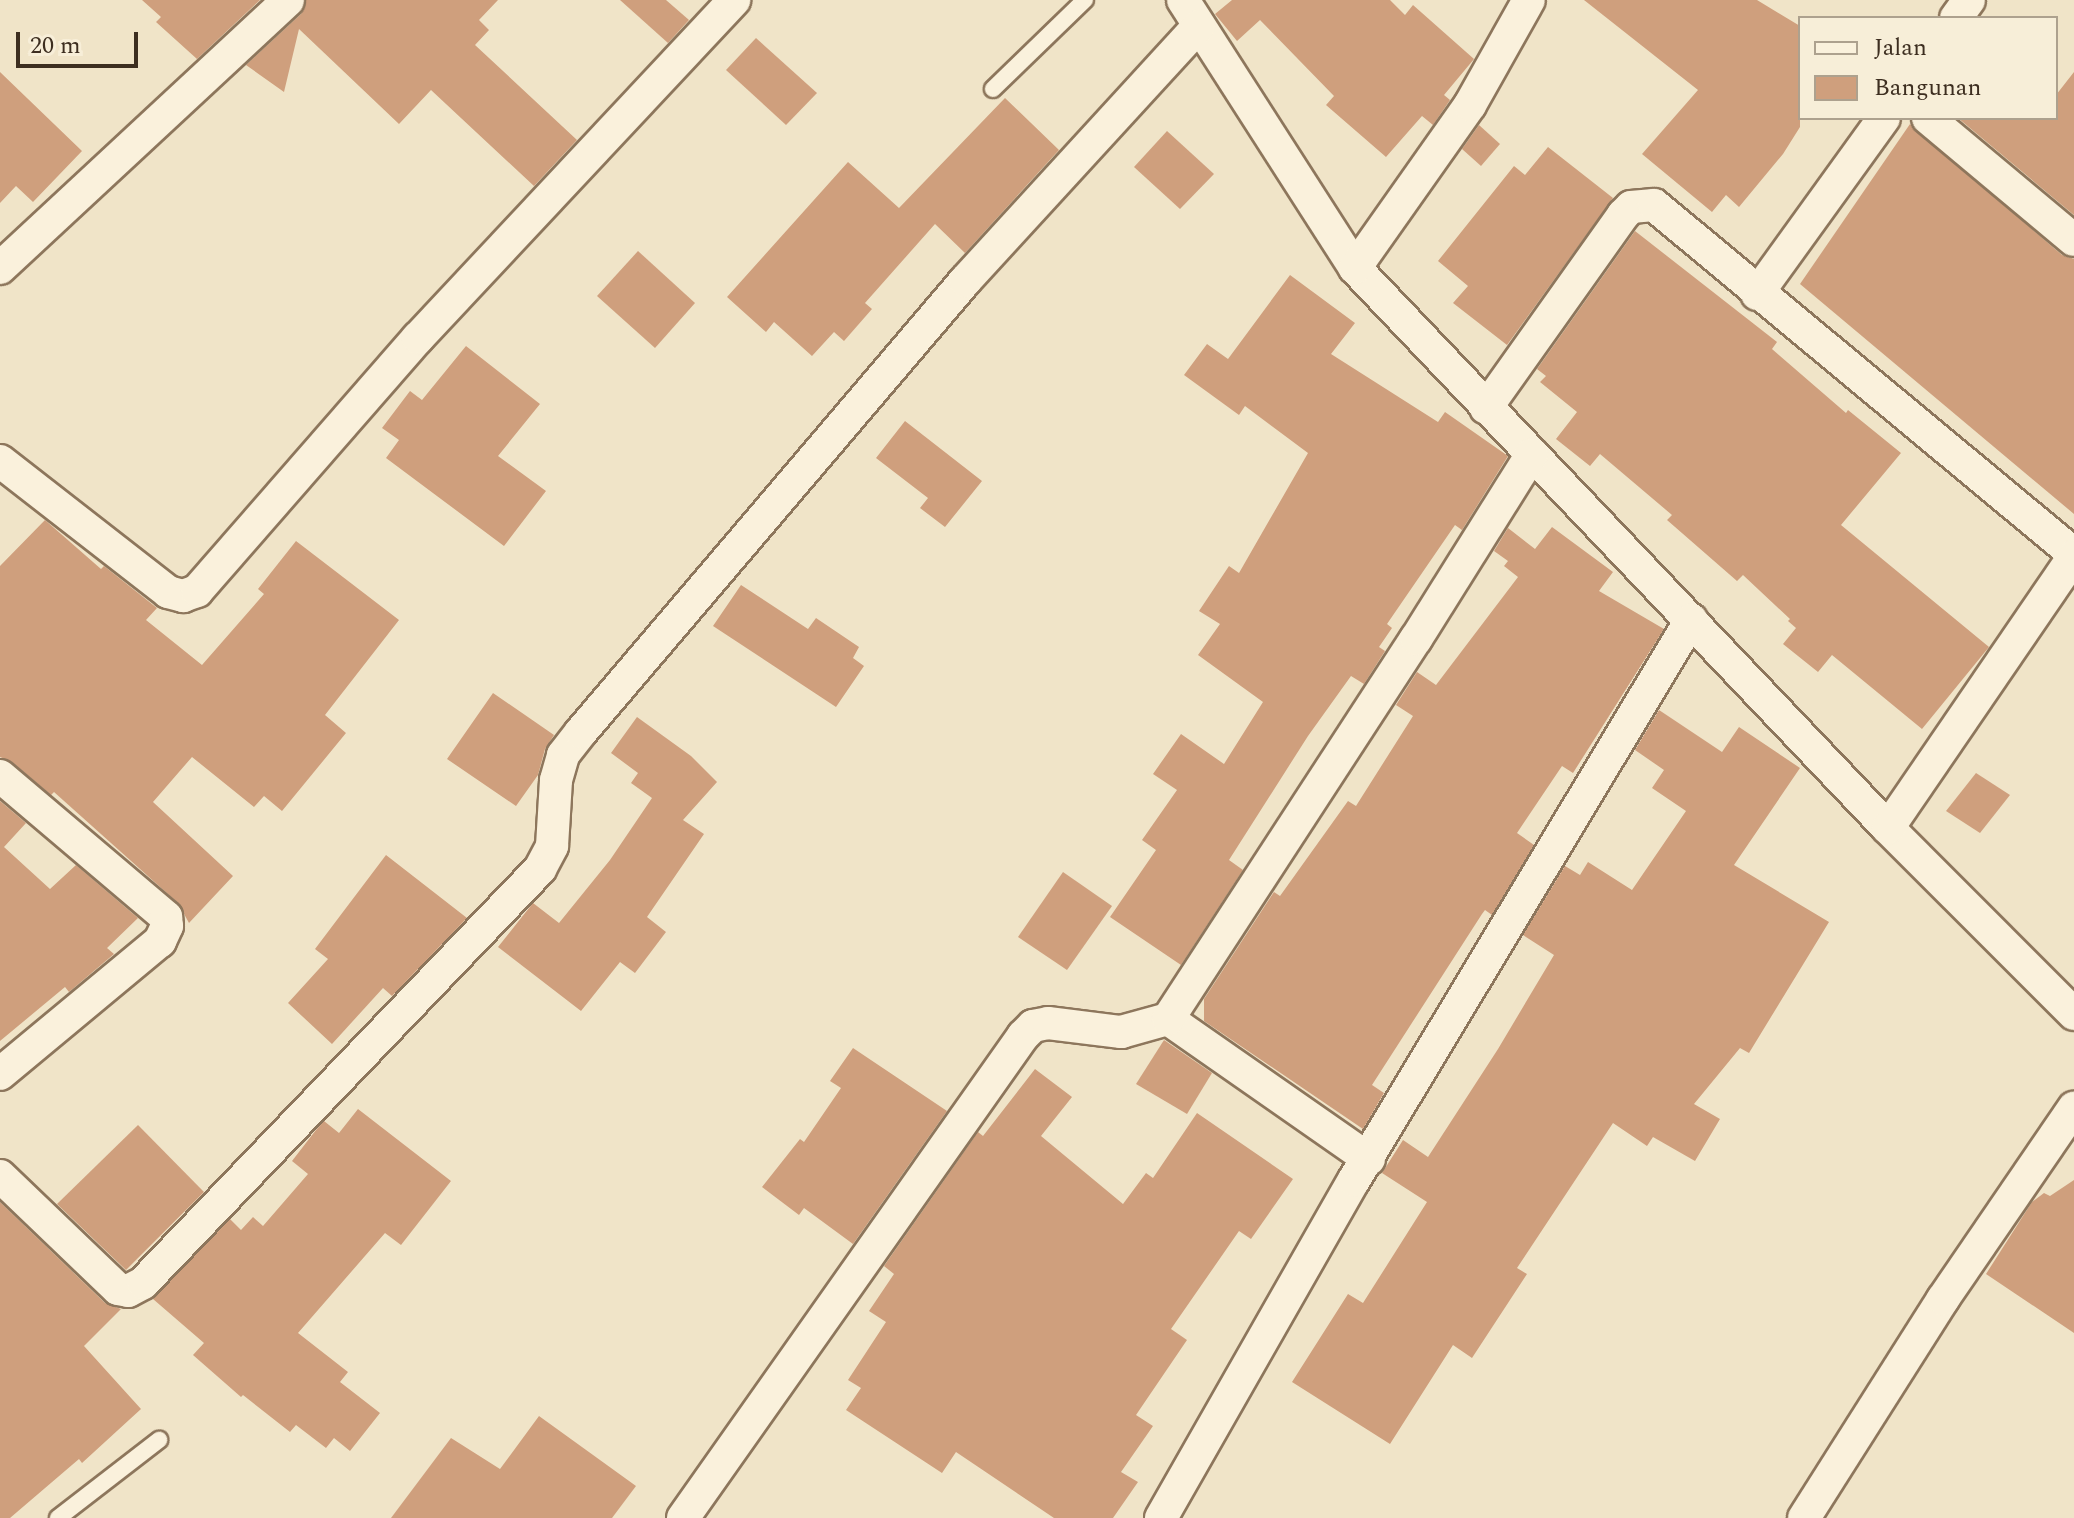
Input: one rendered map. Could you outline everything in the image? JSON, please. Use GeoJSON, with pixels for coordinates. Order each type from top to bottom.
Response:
{"type":"FeatureCollection","features":[{"type":"Feature","properties":{"kind":"street"},"geometry":{"type":"LineString","coordinates":[[0,268],[288,0]]}},
{"type":"Feature","properties":{"kind":"street"},"geometry":{"type":"LineString","coordinates":[[0,461],[168,592],[183,596],[197,591],[418,338],[734,0]]}},
{"type":"Feature","properties":{"kind":"street"},"geometry":{"type":"LineString","coordinates":[[1355,268],[1470,105],[1529,0]]}},
{"type":"Feature","properties":{"kind":"street"},"geometry":{"type":"LineString","coordinates":[[0,1176],[118,1289],[128,1291],[143,1283],[540,869],[552,846],[556,780],[563,755],[1191,13],[1355,268],[1888,828],[2074,1014]]}},
{"type":"Feature","properties":{"kind":"street"},"geometry":{"type":"LineString","coordinates":[[1757,294],[1883,120]]}},
{"type":"Feature","properties":{"kind":"street"},"geometry":{"type":"LineString","coordinates":[[1930,120],[2074,240]]}},
{"type":"Feature","properties":{"kind":"street"},"geometry":{"type":"LineString","coordinates":[[1486,408],[1631,207],[1654,205],[1757,294],[2074,555],[1888,828]]}},
{"type":"Feature","properties":{"kind":"street"},"geometry":{"type":"LineString","coordinates":[[683,1518],[1023,1036],[1033,1026],[1048,1023],[1121,1032],[1168,1019],[1416,639],[1532,454]]}},
{"type":"Feature","properties":{"kind":"street"},"geometry":{"type":"LineString","coordinates":[[1161,1518],[1369,1159],[1691,620]]}},
{"type":"Feature","properties":{"kind":"street"},"geometry":{"type":"LineString","coordinates":[[0,776],[166,917],[167,926],[160,941],[0,1074]]}},
{"type":"Feature","properties":{"kind":"street"},"geometry":{"type":"LineString","coordinates":[[1168,1019],[1369,1159]]}},
{"type":"Feature","properties":{"kind":"street"},"geometry":{"type":"LineString","coordinates":[[1804,1518],[1943,1299],[2074,1108]]}},
{"type":"Feature","properties":{"kind":"lane"},"geometry":{"type":"LineString","coordinates":[[993,89],[1085,0]]}},
{"type":"Feature","properties":{"kind":"lane"},"geometry":{"type":"LineString","coordinates":[[58,1518],[159,1440]]}},
{"type":"Feature","properties":{"kind":"building"},"geometry":{"type":"Polygon","coordinates":[[[142,0],[260,0],[197,59],[156,22],[161,17],[142,0]]]}},
{"type":"Feature","properties":{"kind":"building"},"geometry":{"type":"Polygon","coordinates":[[[306,0],[498,0],[479,20],[489,30],[475,45],[577,140],[534,186],[431,90],[399,124],[299,29],[284,92],[246,65],[301,14],[306,0]]]}},
{"type":"Feature","properties":{"kind":"building"},"geometry":{"type":"Polygon","coordinates":[[[620,0],[666,0],[689,20],[668,43],[620,0]]]}},
{"type":"Feature","properties":{"kind":"building"},"geometry":{"type":"Polygon","coordinates":[[[1232,0],[1390,0],[1405,15],[1413,5],[1474,59],[1444,95],[1450,100],[1433,125],[1422,116],[1386,157],[1326,105],[1334,96],[1260,20],[1237,41],[1215,14],[1232,0]]]}},
{"type":"Feature","properties":{"kind":"building"},"geometry":{"type":"Polygon","coordinates":[[[1584,0],[1757,0],[1798,25],[1800,127],[1783,154],[1739,207],[1726,195],[1712,212],[1642,154],[1698,90],[1584,0]]]}},
{"type":"Feature","properties":{"kind":"building"},"geometry":{"type":"Polygon","coordinates":[[[756,38],[817,93],[786,125],[726,70],[756,38]]]}},
{"type":"Feature","properties":{"kind":"building"},"geometry":{"type":"Polygon","coordinates":[[[0,72],[82,151],[33,202],[16,186],[0,203],[0,72]]]}},
{"type":"Feature","properties":{"kind":"building"},"geometry":{"type":"Polygon","coordinates":[[[2074,72],[2074,215],[1960,120],[2058,120],[2058,92],[2074,72]]]}},
{"type":"Feature","properties":{"kind":"building"},"geometry":{"type":"Polygon","coordinates":[[[1005,98],[1059,150],[965,253],[935,224],[865,303],[872,309],[844,341],[834,332],[812,356],[774,322],[766,332],[727,297],[848,162],[899,208],[1005,98]]]}},
{"type":"Feature","properties":{"kind":"building"},"geometry":{"type":"Polygon","coordinates":[[[1910,124],[2062,255],[2074,259],[2074,514],[1800,284],[1910,124]]]}},
{"type":"Feature","properties":{"kind":"building"},"geometry":{"type":"Polygon","coordinates":[[[1479,125],[1500,144],[1481,166],[1462,149],[1479,125]]]}},
{"type":"Feature","properties":{"kind":"building"},"geometry":{"type":"Polygon","coordinates":[[[1167,131],[1214,174],[1180,209],[1134,167],[1167,131]]]}},
{"type":"Feature","properties":{"kind":"building"},"geometry":{"type":"Polygon","coordinates":[[[1548,147],[1613,198],[1507,345],[1453,303],[1468,286],[1438,261],[1514,166],[1525,175],[1548,147]]]}},
{"type":"Feature","properties":{"kind":"building"},"geometry":{"type":"Polygon","coordinates":[[[1635,231],[1777,342],[1772,349],[1846,413],[1848,410],[1901,453],[1841,525],[1989,647],[1922,729],[1832,655],[1818,672],[1783,644],[1796,628],[1743,575],[1737,581],[1667,520],[1672,515],[1600,454],[1590,466],[1556,439],[1577,412],[1540,382],[1546,376],[1537,369],[1635,231]]]}},
{"type":"Feature","properties":{"kind":"building"},"geometry":{"type":"Polygon","coordinates":[[[638,251],[695,303],[655,348],[597,296],[638,251]]]}},
{"type":"Feature","properties":{"kind":"building"},"geometry":{"type":"Polygon","coordinates":[[[1290,275],[1355,323],[1331,354],[1438,422],[1445,412],[1508,456],[1462,530],[1455,525],[1387,624],[1392,628],[1379,647],[1385,651],[1364,684],[1351,676],[1308,736],[1229,860],[1243,870],[1181,965],[1110,917],[1156,850],[1142,840],[1177,790],[1153,774],[1181,734],[1224,764],[1263,702],[1198,655],[1220,624],[1199,611],[1229,566],[1239,573],[1308,453],[1245,406],[1239,415],[1184,375],[1207,344],[1228,359],[1290,275]]]}},
{"type":"Feature","properties":{"kind":"building"},"geometry":{"type":"Polygon","coordinates":[[[466,346],[540,404],[498,456],[546,491],[504,546],[386,458],[399,440],[382,428],[410,391],[422,400],[466,346]]]}},
{"type":"Feature","properties":{"kind":"building"},"geometry":{"type":"Polygon","coordinates":[[[905,421],[982,481],[945,527],[920,508],[928,498],[876,458],[905,421]]]}},
{"type":"Feature","properties":{"kind":"building"},"geometry":{"type":"Polygon","coordinates":[[[45,520],[101,569],[104,566],[157,608],[146,620],[202,665],[264,594],[258,589],[296,541],[399,620],[325,715],[346,733],[282,811],[264,796],[254,807],[192,757],[153,802],[233,876],[189,923],[178,903],[54,792],[51,795],[12,762],[0,757],[0,566],[45,520]]]}},
{"type":"Feature","properties":{"kind":"building"},"geometry":{"type":"Polygon","coordinates":[[[1552,527],[1613,572],[1599,591],[1664,629],[1573,773],[1562,766],[1517,833],[1534,845],[1492,915],[1485,910],[1482,914],[1372,1085],[1384,1093],[1363,1129],[1204,1021],[1204,999],[1274,892],[1280,896],[1348,801],[1356,806],[1413,716],[1396,705],[1417,672],[1436,685],[1518,577],[1504,566],[1508,561],[1494,551],[1508,528],[1535,549],[1552,527]]]}},
{"type":"Feature","properties":{"kind":"building"},"geometry":{"type":"Polygon","coordinates":[[[741,585],[808,629],[816,618],[859,647],[853,658],[864,666],[836,707],[713,626],[741,585]]]}},
{"type":"Feature","properties":{"kind":"building"},"geometry":{"type":"Polygon","coordinates":[[[493,693],[554,735],[545,749],[538,775],[516,806],[447,759],[493,693]]]}},
{"type":"Feature","properties":{"kind":"building"},"geometry":{"type":"Polygon","coordinates":[[[1659,710],[1722,752],[1739,727],[1800,768],[1734,865],[1829,922],[1749,1053],[1740,1048],[1694,1104],[1720,1119],[1695,1161],[1653,1137],[1647,1146],[1613,1123],[1517,1268],[1527,1274],[1472,1358],[1453,1345],[1390,1444],[1292,1382],[1348,1294],[1363,1303],[1427,1202],[1382,1173],[1403,1140],[1428,1157],[1498,1049],[1554,955],[1523,935],[1565,866],[1580,875],[1588,862],[1632,890],[1686,811],[1652,788],[1664,770],[1635,750],[1659,710]]]}},
{"type":"Feature","properties":{"kind":"building"},"geometry":{"type":"Polygon","coordinates":[[[637,717],[691,756],[717,782],[683,820],[704,834],[647,917],[666,932],[635,973],[620,962],[581,1011],[498,947],[533,903],[559,923],[610,860],[652,798],[631,783],[638,773],[611,753],[637,717]]]}},
{"type":"Feature","properties":{"kind":"building"},"geometry":{"type":"Polygon","coordinates":[[[1976,773],[2010,795],[1980,833],[1946,811],[1976,773]]]}},
{"type":"Feature","properties":{"kind":"building"},"geometry":{"type":"Polygon","coordinates":[[[0,801],[26,823],[4,847],[50,889],[76,865],[138,918],[107,948],[114,954],[69,992],[65,987],[0,1041],[0,801]]]}},
{"type":"Feature","properties":{"kind":"building"},"geometry":{"type":"Polygon","coordinates":[[[386,855],[467,918],[392,996],[383,988],[332,1044],[288,1003],[328,959],[315,949],[386,855]]]}},
{"type":"Feature","properties":{"kind":"building"},"geometry":{"type":"Polygon","coordinates":[[[1063,872],[1112,906],[1067,970],[1018,937],[1063,872]]]}},
{"type":"Feature","properties":{"kind":"building"},"geometry":{"type":"Polygon","coordinates":[[[1164,1040],[1212,1073],[1187,1114],[1136,1084],[1164,1040]]]}},
{"type":"Feature","properties":{"kind":"building"},"geometry":{"type":"Polygon","coordinates":[[[853,1048],[947,1111],[853,1244],[804,1208],[799,1215],[762,1187],[800,1139],[804,1142],[841,1088],[830,1081],[853,1048]]]}},
{"type":"Feature","properties":{"kind":"building"},"geometry":{"type":"Polygon","coordinates":[[[1035,1069],[1072,1097],[1041,1136],[1123,1204],[1146,1173],[1153,1178],[1197,1113],[1293,1179],[1251,1239],[1239,1231],[1171,1329],[1187,1340],[1136,1415],[1153,1426],[1121,1472],[1138,1482],[1113,1518],[1054,1518],[956,1452],[942,1473],[846,1410],[861,1388],[848,1380],[886,1322],[869,1311],[894,1274],[884,1266],[978,1132],[983,1136],[1035,1069]]]}},
{"type":"Feature","properties":{"kind":"building"},"geometry":{"type":"Polygon","coordinates":[[[358,1109],[451,1181],[401,1245],[385,1233],[298,1333],[348,1372],[340,1382],[380,1413],[350,1451],[334,1438],[326,1448],[296,1425],[290,1432],[243,1395],[241,1397],[193,1355],[204,1343],[153,1299],[230,1219],[241,1230],[253,1217],[263,1226],[308,1174],[292,1161],[316,1130],[324,1121],[339,1133],[358,1109]]]}},
{"type":"Feature","properties":{"kind":"building"},"geometry":{"type":"Polygon","coordinates":[[[138,1125],[204,1192],[126,1270],[57,1204],[138,1125]]]}},
{"type":"Feature","properties":{"kind":"building"},"geometry":{"type":"Polygon","coordinates":[[[2074,1180],[2074,1333],[1986,1274],[2032,1202],[2044,1193],[2050,1196],[2074,1180]]]}},
{"type":"Feature","properties":{"kind":"building"},"geometry":{"type":"Polygon","coordinates":[[[0,1202],[105,1303],[121,1309],[84,1346],[141,1409],[82,1463],[79,1459],[10,1518],[0,1518],[0,1202]]]}},
{"type":"Feature","properties":{"kind":"building"},"geometry":{"type":"Polygon","coordinates":[[[539,1416],[636,1486],[612,1518],[391,1518],[451,1438],[500,1469],[539,1416]]]}}]}
